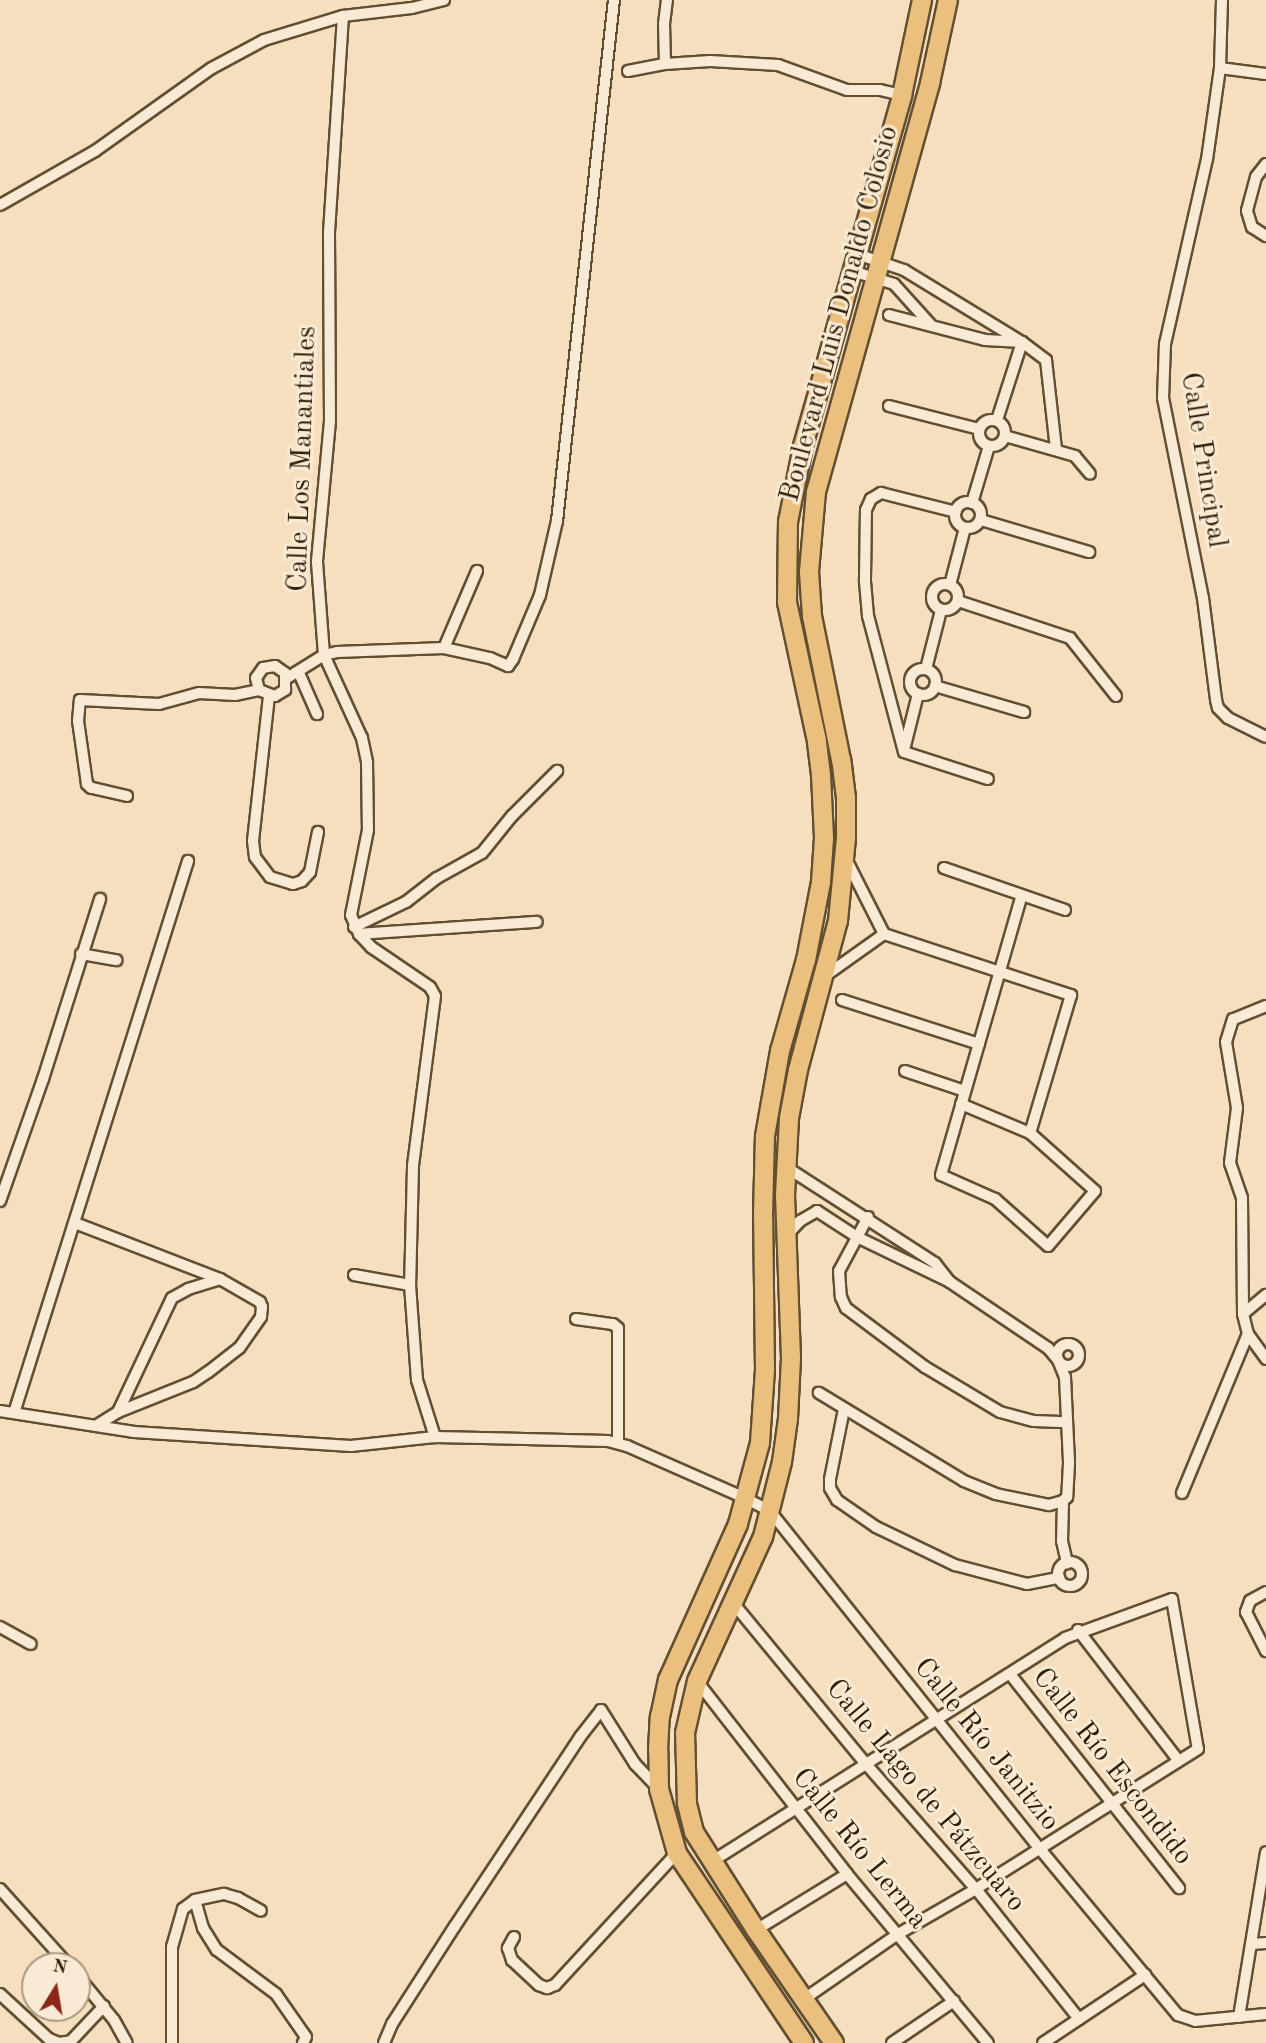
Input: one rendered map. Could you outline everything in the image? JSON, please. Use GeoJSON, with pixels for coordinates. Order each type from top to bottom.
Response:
{"type":"FeatureCollection","features":[{"type":"Feature","properties":{"kind":"main road","name":"Boulevard Luis Donaldo Colosio"},"geometry":{"type":"LineString","coordinates":[[804,2043],[677,1853],[659,1789],[660,1717],[668,1680],[729,1546],[747,1499],[764,1404],[762,1216],[765,1136],[780,1051],[816,915],[824,838],[817,741],[787,602],[788,522],[803,446],[902,95],[922,0]]}},
{"type":"Feature","properties":{"kind":"main road","name":"Boulevard Luis Donaldo Colosio"},"geometry":{"type":"LineString","coordinates":[[834,2043],[756,1930],[694,1832],[685,1790],[685,1733],[697,1681],[763,1537],[782,1462],[791,1387],[786,1167],[798,1070],[838,921],[845,857],[846,798],[812,616],[810,546],[819,480],[930,83],[948,0]]}},
{"type":"Feature","properties":{"kind":"street"},"geometry":{"type":"LineString","coordinates":[[0,205],[95,151],[234,55],[264,40],[343,16],[412,8],[444,0]]}},
{"type":"Feature","properties":{"kind":"street"},"geometry":{"type":"LineString","coordinates":[[287,678],[324,655],[337,652],[444,648],[490,658],[508,666],[532,617],[552,551],[614,0]]}},
{"type":"Feature","properties":{"kind":"street"},"geometry":{"type":"LineString","coordinates":[[665,64],[664,24],[667,0]]}},
{"type":"Feature","properties":{"kind":"street","name":"Calle Principal"},"geometry":{"type":"LineString","coordinates":[[1222,0],[1220,68],[1207,159],[1166,344],[1163,398],[1203,598],[1218,708],[1228,718],[1266,737]]}},
{"type":"Feature","properties":{"kind":"street","name":"Calle Los Manantiales"},"geometry":{"type":"LineString","coordinates":[[343,16],[329,232],[330,421],[317,543],[324,655],[366,749],[368,830],[351,905],[356,931]]}},
{"type":"Feature","properties":{"kind":"street"},"geometry":{"type":"LineString","coordinates":[[628,71],[665,64],[710,61],[778,65],[847,90],[880,90],[902,95]]}},
{"type":"Feature","properties":{"kind":"street"},"geometry":{"type":"LineString","coordinates":[[1220,68],[1266,74]]}},
{"type":"Feature","properties":{"kind":"street"},"geometry":{"type":"LineString","coordinates":[[1266,164],[1256,177],[1247,211],[1252,227],[1266,236]]}},
{"type":"Feature","properties":{"kind":"street"},"geometry":{"type":"LineString","coordinates":[[854,262],[877,269],[904,270],[1022,342],[1048,365],[1056,449]]}},
{"type":"Feature","properties":{"kind":"street"},"geometry":{"type":"LineString","coordinates":[[854,262],[877,269],[930,324]]}},
{"type":"Feature","properties":{"kind":"street"},"geometry":{"type":"LineString","coordinates":[[889,315],[985,341],[1022,342]]}},
{"type":"Feature","properties":{"kind":"street"},"geometry":{"type":"LineString","coordinates":[[997,420],[1022,342]]}},
{"type":"Feature","properties":{"kind":"street"},"geometry":{"type":"LineString","coordinates":[[890,407],[979,429]]}},
{"type":"Feature","properties":{"kind":"street"},"geometry":{"type":"LineString","coordinates":[[997,420],[1004,426],[1005,436],[998,445],[989,446],[981,440],[979,429],[986,421],[997,420]]}},
{"type":"Feature","properties":{"kind":"street"},"geometry":{"type":"LineString","coordinates":[[1005,436],[1056,449],[1079,459],[1090,474]]}},
{"type":"Feature","properties":{"kind":"street"},"geometry":{"type":"LineString","coordinates":[[972,503],[989,446]]}},
{"type":"Feature","properties":{"kind":"street"},"geometry":{"type":"LineString","coordinates":[[904,752],[868,616],[865,579],[866,510],[871,499],[881,494],[956,512]]}},
{"type":"Feature","properties":{"kind":"street"},"geometry":{"type":"LineString","coordinates":[[972,503],[980,509],[981,520],[975,527],[965,528],[957,522],[956,512],[962,504],[972,503]]}},
{"type":"Feature","properties":{"kind":"street"},"geometry":{"type":"LineString","coordinates":[[981,520],[1089,552]]}},
{"type":"Feature","properties":{"kind":"street"},"geometry":{"type":"LineString","coordinates":[[950,585],[965,528]]}},
{"type":"Feature","properties":{"kind":"street"},"geometry":{"type":"LineString","coordinates":[[444,648],[477,571]]}},
{"type":"Feature","properties":{"kind":"street"},"geometry":{"type":"LineString","coordinates":[[940,585],[950,585],[956,590],[958,601],[953,608],[941,610],[932,600],[933,591],[940,585]]}},
{"type":"Feature","properties":{"kind":"street"},"geometry":{"type":"LineString","coordinates":[[958,601],[1070,638],[1116,696]]}},
{"type":"Feature","properties":{"kind":"street"},"geometry":{"type":"LineString","coordinates":[[926,669],[941,610]]}},
{"type":"Feature","properties":{"kind":"street"},"geometry":{"type":"LineString","coordinates":[[128,796],[91,788],[86,784],[78,721],[80,700],[159,704],[199,693],[235,695],[264,693],[285,690],[287,678],[281,668],[269,666],[259,672],[264,693],[254,827],[255,857],[270,877],[293,884],[302,881],[310,872],[318,832]]}},
{"type":"Feature","properties":{"kind":"street"},"geometry":{"type":"LineString","coordinates":[[926,669],[935,678],[935,686],[926,694],[918,694],[911,688],[910,678],[916,671],[926,669]]}},
{"type":"Feature","properties":{"kind":"street"},"geometry":{"type":"LineString","coordinates":[[299,673],[317,714]]}},
{"type":"Feature","properties":{"kind":"street"},"geometry":{"type":"LineString","coordinates":[[935,686],[1024,712]]}},
{"type":"Feature","properties":{"kind":"street"},"geometry":{"type":"LineString","coordinates":[[904,752],[918,694]]}},
{"type":"Feature","properties":{"kind":"street"},"geometry":{"type":"LineString","coordinates":[[904,752],[988,779]]}},
{"type":"Feature","properties":{"kind":"street"},"geometry":{"type":"LineString","coordinates":[[356,931],[406,902],[437,878],[482,853],[512,816],[557,771]]}},
{"type":"Feature","properties":{"kind":"street"},"geometry":{"type":"LineString","coordinates":[[845,857],[884,934],[1071,995],[1031,1133]]}},
{"type":"Feature","properties":{"kind":"street"},"geometry":{"type":"LineString","coordinates":[[14,1413],[188,861]]}},
{"type":"Feature","properties":{"kind":"street"},"geometry":{"type":"LineString","coordinates":[[944,868],[1021,897],[1065,910]]}},
{"type":"Feature","properties":{"kind":"street"},"geometry":{"type":"LineString","coordinates":[[961,1104],[1031,1133],[1095,1191],[1048,1246],[995,1199],[941,1175],[961,1104],[1021,897]]}},
{"type":"Feature","properties":{"kind":"street"},"geometry":{"type":"LineString","coordinates":[[0,1200],[43,1079],[100,899]]}},
{"type":"Feature","properties":{"kind":"street"},"geometry":{"type":"LineString","coordinates":[[356,931],[537,922]]}},
{"type":"Feature","properties":{"kind":"street"},"geometry":{"type":"LineString","coordinates":[[356,931],[371,947],[430,987],[435,996],[413,1166],[410,1285],[417,1380],[435,1437]]}},
{"type":"Feature","properties":{"kind":"street"},"geometry":{"type":"LineString","coordinates":[[825,976],[884,934]]}},
{"type":"Feature","properties":{"kind":"street"},"geometry":{"type":"LineString","coordinates":[[81,954],[116,960]]}},
{"type":"Feature","properties":{"kind":"street"},"geometry":{"type":"LineString","coordinates":[[842,1000],[979,1044]]}},
{"type":"Feature","properties":{"kind":"street"},"geometry":{"type":"LineString","coordinates":[[1266,1006],[1233,1019],[1226,1042],[1237,1108],[1230,1163],[1242,1198],[1240,1280],[1243,1314],[1248,1334],[1266,1359]]}},
{"type":"Feature","properties":{"kind":"street"},"geometry":{"type":"LineString","coordinates":[[905,1070],[965,1091]]}},
{"type":"Feature","properties":{"kind":"street"},"geometry":{"type":"LineString","coordinates":[[786,1167],[868,1217],[942,1268],[950,1282]]}},
{"type":"Feature","properties":{"kind":"street"},"geometry":{"type":"LineString","coordinates":[[786,1236],[800,1221],[817,1211],[828,1193]]}},
{"type":"Feature","properties":{"kind":"street"},"geometry":{"type":"LineString","coordinates":[[817,1211],[858,1237],[950,1282],[1048,1348],[1058,1360],[1065,1377],[1069,1463],[1067,1497],[1063,1502],[1062,1541],[1067,1563]]}},
{"type":"Feature","properties":{"kind":"street"},"geometry":{"type":"LineString","coordinates":[[868,1217],[839,1271],[839,1284],[846,1308],[862,1323],[925,1367],[1000,1412],[1034,1421],[1067,1422]]}},
{"type":"Feature","properties":{"kind":"street"},"geometry":{"type":"LineString","coordinates":[[75,1223],[220,1279],[260,1302],[262,1307],[261,1317],[239,1348],[193,1382],[118,1412],[97,1425]]}},
{"type":"Feature","properties":{"kind":"street"},"geometry":{"type":"LineString","coordinates":[[354,1275],[410,1285]]}},
{"type":"Feature","properties":{"kind":"street"},"geometry":{"type":"LineString","coordinates":[[118,1412],[172,1298],[220,1279]]}},
{"type":"Feature","properties":{"kind":"street"},"geometry":{"type":"LineString","coordinates":[[1243,1314],[1266,1295]]}},
{"type":"Feature","properties":{"kind":"street"},"geometry":{"type":"LineString","coordinates":[[0,1411],[134,1432],[351,1446],[435,1437],[618,1443],[618,1328],[613,1324],[576,1319]]}},
{"type":"Feature","properties":{"kind":"street"},"geometry":{"type":"LineString","coordinates":[[1182,1493],[1248,1334]]}},
{"type":"Feature","properties":{"kind":"street"},"geometry":{"type":"LineString","coordinates":[[819,1393],[964,1481],[996,1494],[1049,1505],[1063,1502]]}},
{"type":"Feature","properties":{"kind":"street"},"geometry":{"type":"LineString","coordinates":[[844,1409],[830,1479],[830,1488],[837,1500],[876,1527],[955,1565],[1027,1584],[1059,1578]]}},
{"type":"Feature","properties":{"kind":"street","name":"Calle Río Janitzio"},"geometry":{"type":"LineString","coordinates":[[618,1443],[770,1511],[1040,1849],[1178,2015],[1189,2020],[1239,2017]]}},
{"type":"Feature","properties":{"kind":"street"},"geometry":{"type":"LineString","coordinates":[[1067,1563],[1075,1564],[1081,1569],[1080,1580],[1071,1586],[1063,1584],[1059,1578],[1059,1570],[1067,1563]]}},
{"type":"Feature","properties":{"kind":"street"},"geometry":{"type":"LineString","coordinates":[[1266,1592],[1250,1601],[1246,1612],[1266,1651]]}},
{"type":"Feature","properties":{"kind":"street"},"geometry":{"type":"LineString","coordinates":[[711,1862],[1078,1630],[1172,1599],[1198,1749],[976,1889],[898,1934],[804,1999]]}},
{"type":"Feature","properties":{"kind":"street","name":"Calle Lago de Pátzcuaro"},"geometry":{"type":"LineString","coordinates":[[734,1604],[866,1764],[976,1889],[1079,2019]]}},
{"type":"Feature","properties":{"kind":"street"},"geometry":{"type":"LineString","coordinates":[[0,1627],[31,1644]]}},
{"type":"Feature","properties":{"kind":"street"},"geometry":{"type":"LineString","coordinates":[[1078,1630],[1178,1761]]}},
{"type":"Feature","properties":{"kind":"street","name":"Calle Río Escondido"},"geometry":{"type":"LineString","coordinates":[[1010,1674],[1179,1888]]}},
{"type":"Feature","properties":{"kind":"street","name":"Calle Río Lerma"},"geometry":{"type":"LineString","coordinates":[[697,1681],[847,1874],[988,2043]]}},
{"type":"Feature","properties":{"kind":"street"},"geometry":{"type":"LineString","coordinates":[[384,2043],[392,2024],[448,1937],[580,1737],[601,1710],[635,1764],[659,1789]]}},
{"type":"Feature","properties":{"kind":"street"},"geometry":{"type":"LineString","coordinates":[[1266,1852],[1239,2017],[1266,2014]]}},
{"type":"Feature","properties":{"kind":"street"},"geometry":{"type":"LineString","coordinates":[[514,1937],[508,1948],[512,1960],[539,1985],[547,1988],[555,1985],[677,1853]]}},
{"type":"Feature","properties":{"kind":"street"},"geometry":{"type":"LineString","coordinates":[[756,1930],[847,1874]]}},
{"type":"Feature","properties":{"kind":"street"},"geometry":{"type":"LineString","coordinates":[[0,1889],[56,1952]]}},
{"type":"Feature","properties":{"kind":"street"},"geometry":{"type":"LineString","coordinates":[[172,2043],[172,1947],[183,1909],[195,1900],[224,1894],[238,1898],[261,1911]]}},
{"type":"Feature","properties":{"kind":"street"},"geometry":{"type":"LineString","coordinates":[[195,1900],[203,1927],[217,1950],[276,1994],[305,2040]]}},
{"type":"Feature","properties":{"kind":"street"},"geometry":{"type":"LineString","coordinates":[[1251,1944],[1266,1943]]}},
{"type":"Feature","properties":{"kind":"street"},"geometry":{"type":"LineString","coordinates":[[1042,2043],[1145,1975]]}},
{"type":"Feature","properties":{"kind":"street"},"geometry":{"type":"LineString","coordinates":[[91,1991],[104,2006],[127,2043]]}},
{"type":"Feature","properties":{"kind":"street"},"geometry":{"type":"LineString","coordinates":[[0,1994],[49,2039],[59,2043],[71,2040],[104,2006]]}},
{"type":"Feature","properties":{"kind":"street"},"geometry":{"type":"LineString","coordinates":[[892,2043],[954,2001]]}}]}
